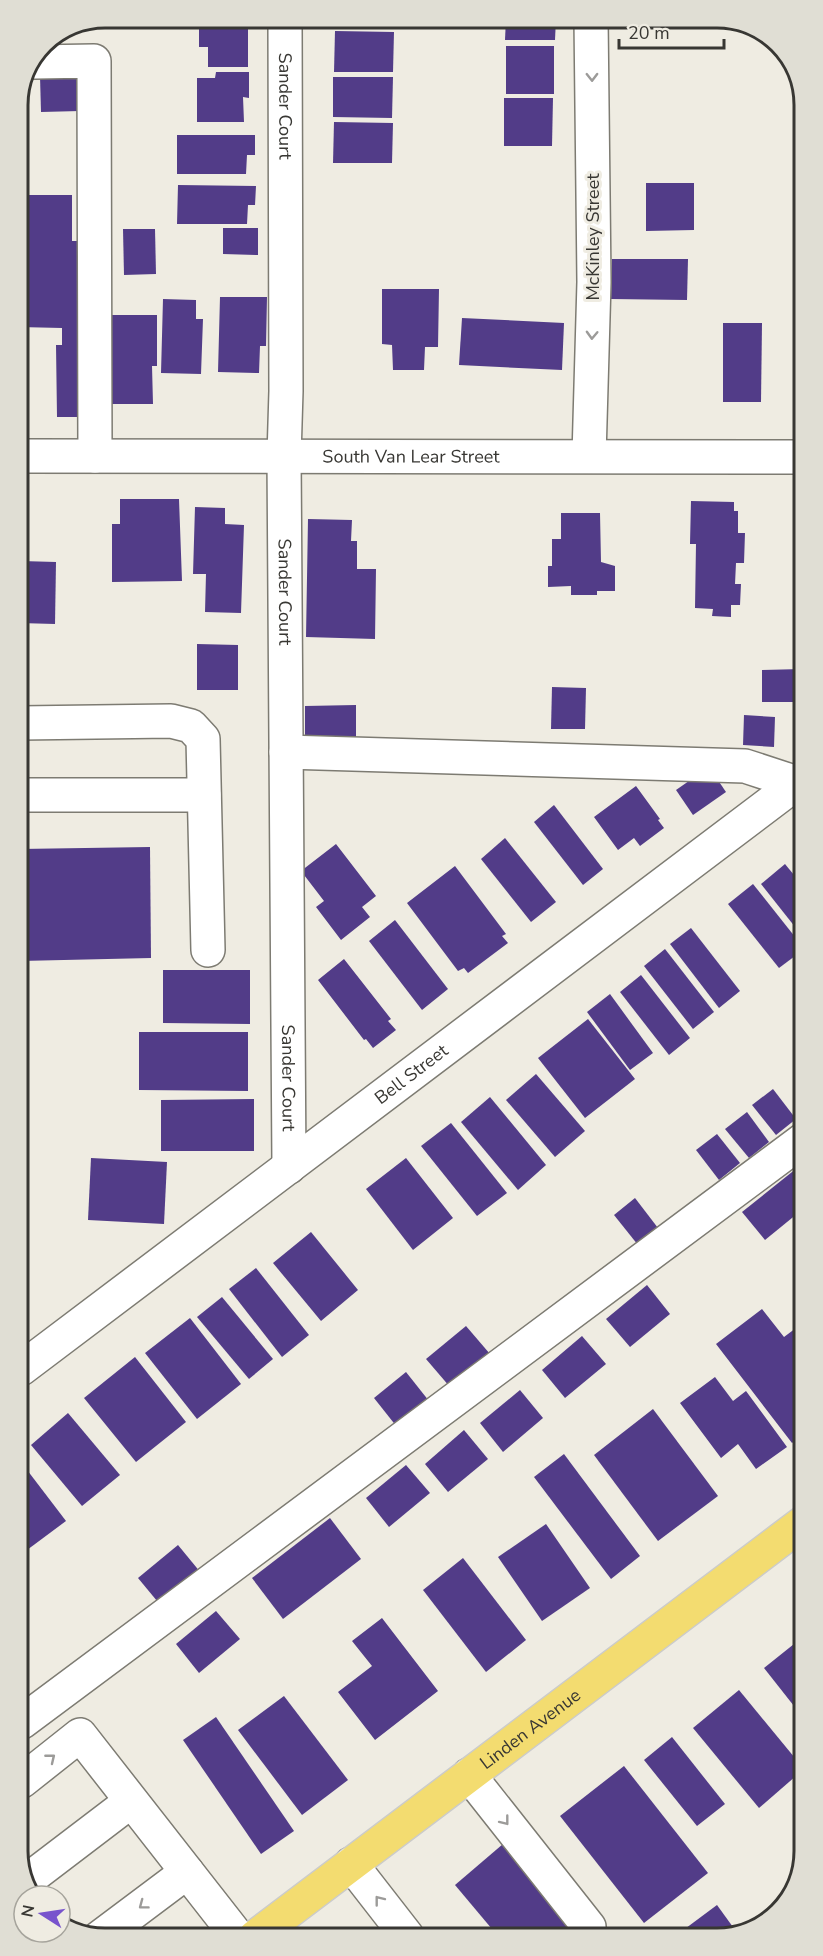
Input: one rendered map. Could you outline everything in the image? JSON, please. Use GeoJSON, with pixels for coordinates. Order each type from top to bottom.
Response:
{"type":"FeatureCollection","features":[{"type":"Feature","properties":{"kind":"main road","name":"Linden Avenue"},"geometry":{"type":"LineString","coordinates":[[268,1927],[794,1530]]}},
{"type":"Feature","properties":{"kind":"street","name":"Sander Court"},"geometry":{"type":"LineString","coordinates":[[285,28],[286,392],[284,456],[289,1167]]}},
{"type":"Feature","properties":{"kind":"street","name":"McKinley Street"},"geometry":{"type":"LineString","coordinates":[[589,456],[594,282],[591,29]]}},
{"type":"Feature","properties":{"kind":"street"},"geometry":{"type":"LineString","coordinates":[[42,62],[94,61],[95,456]]}},
{"type":"Feature","properties":{"kind":"street","name":"South Van Lear Street"},"geometry":{"type":"LineString","coordinates":[[29,456],[794,457]]}},
{"type":"Feature","properties":{"kind":"street"},"geometry":{"type":"LineString","coordinates":[[29,723],[171,721],[191,726],[203,739],[208,950]]}},
{"type":"Feature","properties":{"kind":"street"},"geometry":{"type":"LineString","coordinates":[[286,752],[745,766],[794,779]]}},
{"type":"Feature","properties":{"kind":"street","name":"Bell Street"},"geometry":{"type":"LineString","coordinates":[[28,1364],[794,786]]}},
{"type":"Feature","properties":{"kind":"street"},"geometry":{"type":"LineString","coordinates":[[29,795],[204,795]]}},
{"type":"Feature","properties":{"kind":"street"},"geometry":{"type":"LineString","coordinates":[[28,1717],[794,1147]]}},
{"type":"Feature","properties":{"kind":"street"},"geometry":{"type":"LineString","coordinates":[[28,1776],[80,1735],[130,1802],[230,1927]]}},
{"type":"Feature","properties":{"kind":"street"},"geometry":{"type":"LineString","coordinates":[[469,1775],[589,1928]]}},
{"type":"Feature","properties":{"kind":"street"},"geometry":{"type":"LineString","coordinates":[[33,1876],[130,1802]]}},
{"type":"Feature","properties":{"kind":"street"},"geometry":{"type":"LineString","coordinates":[[351,1864],[400,1927]]}},
{"type":"Feature","properties":{"kind":"street"},"geometry":{"type":"LineString","coordinates":[[114,1927],[187,1872]]}},
{"type":"Feature","properties":{"kind":"building"},"geometry":{"type":"Polygon","coordinates":[[[199,28],[248,28],[248,67],[208,67],[208,47],[199,47],[199,28]]]}},
{"type":"Feature","properties":{"kind":"building"},"geometry":{"type":"Polygon","coordinates":[[[335,28],[394,28],[394,29],[335,28]]]}},
{"type":"Feature","properties":{"kind":"building"},"geometry":{"type":"Polygon","coordinates":[[[506,29],[556,29],[555,40],[505,40],[506,29]]]}},
{"type":"Feature","properties":{"kind":"building"},"geometry":{"type":"Polygon","coordinates":[[[335,31],[394,32],[393,72],[334,72],[335,31]]]}},
{"type":"Feature","properties":{"kind":"building"},"geometry":{"type":"Polygon","coordinates":[[[506,46],[554,46],[554,94],[506,94],[506,46]]]}},
{"type":"Feature","properties":{"kind":"building"},"geometry":{"type":"Polygon","coordinates":[[[216,72],[249,72],[249,98],[243,97],[244,122],[197,122],[197,78],[215,78],[216,72]]]}},
{"type":"Feature","properties":{"kind":"building"},"geometry":{"type":"Polygon","coordinates":[[[40,76],[79,76],[80,111],[41,112],[40,76]]]}},
{"type":"Feature","properties":{"kind":"building"},"geometry":{"type":"Polygon","coordinates":[[[333,77],[393,77],[392,118],[333,117],[333,77]]]}},
{"type":"Feature","properties":{"kind":"building"},"geometry":{"type":"Polygon","coordinates":[[[504,98],[553,98],[552,146],[504,146],[504,98]]]}},
{"type":"Feature","properties":{"kind":"building"},"geometry":{"type":"Polygon","coordinates":[[[334,122],[393,123],[392,163],[333,163],[334,122]]]}},
{"type":"Feature","properties":{"kind":"building"},"geometry":{"type":"Polygon","coordinates":[[[177,135],[255,135],[255,155],[247,155],[246,174],[177,174],[177,135]]]}},
{"type":"Feature","properties":{"kind":"building"},"geometry":{"type":"Polygon","coordinates":[[[646,183],[694,183],[694,230],[646,231],[646,183]]]}},
{"type":"Feature","properties":{"kind":"building"},"geometry":{"type":"Polygon","coordinates":[[[178,185],[256,186],[255,205],[248,205],[247,224],[177,224],[178,185]]]}},
{"type":"Feature","properties":{"kind":"building"},"geometry":{"type":"Polygon","coordinates":[[[29,195],[72,195],[72,241],[89,241],[94,417],[57,417],[56,345],[62,345],[62,328],[29,327],[29,195]]]}},
{"type":"Feature","properties":{"kind":"building"},"geometry":{"type":"Polygon","coordinates":[[[223,228],[258,228],[258,255],[223,254],[223,228]]]}},
{"type":"Feature","properties":{"kind":"building"},"geometry":{"type":"Polygon","coordinates":[[[123,229],[155,229],[156,274],[124,275],[123,229]]]}},
{"type":"Feature","properties":{"kind":"building"},"geometry":{"type":"Polygon","coordinates":[[[612,259],[688,259],[687,300],[611,299],[612,259]]]}},
{"type":"Feature","properties":{"kind":"building"},"geometry":{"type":"Polygon","coordinates":[[[382,289],[439,289],[438,347],[425,347],[424,370],[393,370],[392,345],[382,344],[382,289]]]}},
{"type":"Feature","properties":{"kind":"building"},"geometry":{"type":"Polygon","coordinates":[[[220,297],[267,297],[266,346],[260,346],[259,373],[218,372],[220,297]]]}},
{"type":"Feature","properties":{"kind":"building"},"geometry":{"type":"Polygon","coordinates":[[[163,299],[196,300],[196,319],[203,319],[201,374],[161,373],[163,299]]]}},
{"type":"Feature","properties":{"kind":"building"},"geometry":{"type":"Polygon","coordinates":[[[108,315],[157,315],[157,366],[152,366],[153,404],[109,404],[108,315]]]}},
{"type":"Feature","properties":{"kind":"building"},"geometry":{"type":"Polygon","coordinates":[[[462,318],[564,323],[562,370],[459,365],[462,318]]]}},
{"type":"Feature","properties":{"kind":"building"},"geometry":{"type":"Polygon","coordinates":[[[723,323],[762,323],[761,402],[723,402],[723,323]]]}},
{"type":"Feature","properties":{"kind":"building"},"geometry":{"type":"Polygon","coordinates":[[[120,499],[179,499],[182,581],[112,582],[112,524],[120,524],[120,499]]]}},
{"type":"Feature","properties":{"kind":"building"},"geometry":{"type":"Polygon","coordinates":[[[691,501],[734,502],[734,511],[738,511],[738,533],[745,533],[744,563],[736,563],[735,584],[741,584],[740,605],[731,605],[731,617],[712,616],[713,609],[695,608],[696,544],[690,544],[691,501]]]}},
{"type":"Feature","properties":{"kind":"building"},"geometry":{"type":"Polygon","coordinates":[[[195,507],[225,508],[225,524],[244,525],[241,613],[205,612],[206,574],[193,574],[195,507]]]}},
{"type":"Feature","properties":{"kind":"building"},"geometry":{"type":"Polygon","coordinates":[[[794,508],[794,588],[793,588],[794,508]]]}},
{"type":"Feature","properties":{"kind":"building"},"geometry":{"type":"Polygon","coordinates":[[[561,513],[600,513],[601,562],[615,566],[615,591],[597,591],[597,595],[571,595],[571,586],[548,587],[548,566],[552,566],[552,539],[561,539],[561,513]]]}},
{"type":"Feature","properties":{"kind":"building"},"geometry":{"type":"Polygon","coordinates":[[[308,519],[352,520],[351,541],[357,541],[357,569],[376,569],[375,639],[306,637],[308,519]]]}},
{"type":"Feature","properties":{"kind":"building"},"geometry":{"type":"Polygon","coordinates":[[[29,561],[56,562],[55,624],[29,623],[29,561]]]}},
{"type":"Feature","properties":{"kind":"building"},"geometry":{"type":"Polygon","coordinates":[[[197,644],[238,645],[238,690],[197,690],[197,644]]]}},
{"type":"Feature","properties":{"kind":"building"},"geometry":{"type":"Polygon","coordinates":[[[794,669],[794,702],[762,702],[762,670],[794,669]]]}},
{"type":"Feature","properties":{"kind":"building"},"geometry":{"type":"Polygon","coordinates":[[[552,687],[586,688],[585,729],[551,729],[552,687]]]}},
{"type":"Feature","properties":{"kind":"building"},"geometry":{"type":"Polygon","coordinates":[[[356,705],[356,741],[305,741],[305,706],[356,705]]]}},
{"type":"Feature","properties":{"kind":"building"},"geometry":{"type":"Polygon","coordinates":[[[744,715],[775,717],[774,747],[743,745],[744,715]]]}},
{"type":"Feature","properties":{"kind":"building"},"geometry":{"type":"Polygon","coordinates":[[[709,767],[726,792],[693,815],[676,790],[709,767]]]}},
{"type":"Feature","properties":{"kind":"building"},"geometry":{"type":"Polygon","coordinates":[[[636,786],[664,828],[640,846],[634,838],[618,850],[594,817],[636,786]]]}},
{"type":"Feature","properties":{"kind":"building"},"geometry":{"type":"Polygon","coordinates":[[[554,805],[603,869],[583,885],[534,822],[554,805]]]}},
{"type":"Feature","properties":{"kind":"building"},"geometry":{"type":"Polygon","coordinates":[[[505,838],[556,902],[531,922],[481,859],[505,838]]]}},
{"type":"Feature","properties":{"kind":"building"},"geometry":{"type":"Polygon","coordinates":[[[336,844],[376,896],[362,907],[370,917],[341,940],[316,907],[324,901],[301,871],[336,844]]]}},
{"type":"Feature","properties":{"kind":"building"},"geometry":{"type":"Polygon","coordinates":[[[150,847],[151,958],[29,961],[29,849],[150,847]]]}},
{"type":"Feature","properties":{"kind":"building"},"geometry":{"type":"Polygon","coordinates":[[[785,864],[794,875],[794,926],[761,884],[785,864]]]}},
{"type":"Feature","properties":{"kind":"building"},"geometry":{"type":"Polygon","coordinates":[[[455,866],[506,934],[502,936],[508,943],[468,973],[464,968],[458,971],[407,903],[455,866]]]}},
{"type":"Feature","properties":{"kind":"building"},"geometry":{"type":"Polygon","coordinates":[[[753,884],[794,936],[794,957],[779,968],[728,904],[753,884]]]}},
{"type":"Feature","properties":{"kind":"building"},"geometry":{"type":"Polygon","coordinates":[[[395,920],[448,989],[422,1010],[369,941],[395,920]]]}},
{"type":"Feature","properties":{"kind":"building"},"geometry":{"type":"Polygon","coordinates":[[[691,928],[740,991],[719,1008],[670,944],[691,928]]]}},
{"type":"Feature","properties":{"kind":"building"},"geometry":{"type":"Polygon","coordinates":[[[665,949],[714,1012],[693,1029],[644,966],[665,949]]]}},
{"type":"Feature","properties":{"kind":"building"},"geometry":{"type":"Polygon","coordinates":[[[344,959],[391,1019],[388,1021],[396,1030],[373,1048],[366,1039],[364,1040],[318,980],[344,959]]]}},
{"type":"Feature","properties":{"kind":"building"},"geometry":{"type":"Polygon","coordinates":[[[163,970],[250,970],[250,1024],[163,1023],[163,970]]]}},
{"type":"Feature","properties":{"kind":"building"},"geometry":{"type":"Polygon","coordinates":[[[29,971],[29,971],[28,1025],[29,971]]]}},
{"type":"Feature","properties":{"kind":"building"},"geometry":{"type":"Polygon","coordinates":[[[641,975],[690,1038],[669,1055],[620,992],[641,975]]]}},
{"type":"Feature","properties":{"kind":"building"},"geometry":{"type":"Polygon","coordinates":[[[610,994],[653,1053],[630,1070],[587,1012],[610,994]]]}},
{"type":"Feature","properties":{"kind":"building"},"geometry":{"type":"Polygon","coordinates":[[[588,1019],[635,1079],[585,1118],[538,1058],[588,1019]]]}},
{"type":"Feature","properties":{"kind":"building"},"geometry":{"type":"Polygon","coordinates":[[[139,1032],[248,1032],[248,1091],[139,1090],[139,1032]]]}},
{"type":"Feature","properties":{"kind":"building"},"geometry":{"type":"Polygon","coordinates":[[[536,1074],[585,1131],[555,1157],[506,1100],[536,1074]]]}},
{"type":"Feature","properties":{"kind":"building"},"geometry":{"type":"Polygon","coordinates":[[[773,1089],[794,1116],[794,1121],[776,1135],[752,1105],[773,1089]]]}},
{"type":"Feature","properties":{"kind":"building"},"geometry":{"type":"Polygon","coordinates":[[[490,1097],[546,1165],[518,1190],[461,1122],[490,1097]]]}},
{"type":"Feature","properties":{"kind":"building"},"geometry":{"type":"Polygon","coordinates":[[[254,1099],[254,1151],[161,1151],[161,1100],[254,1099]]]}},
{"type":"Feature","properties":{"kind":"building"},"geometry":{"type":"Polygon","coordinates":[[[747,1112],[769,1142],[749,1158],[725,1129],[747,1112]]]}},
{"type":"Feature","properties":{"kind":"building"},"geometry":{"type":"Polygon","coordinates":[[[451,1123],[507,1193],[477,1216],[421,1146],[451,1123]]]}},
{"type":"Feature","properties":{"kind":"building"},"geometry":{"type":"Polygon","coordinates":[[[717,1134],[740,1163],[719,1180],[696,1150],[717,1134]]]}},
{"type":"Feature","properties":{"kind":"building"},"geometry":{"type":"Polygon","coordinates":[[[91,1158],[167,1162],[164,1224],[88,1220],[91,1158]]]}},
{"type":"Feature","properties":{"kind":"building"},"geometry":{"type":"Polygon","coordinates":[[[406,1158],[453,1218],[413,1250],[366,1189],[406,1158]]]}},
{"type":"Feature","properties":{"kind":"building"},"geometry":{"type":"Polygon","coordinates":[[[794,1170],[794,1216],[765,1240],[742,1212],[794,1170]]]}},
{"type":"Feature","properties":{"kind":"building"},"geometry":{"type":"Polygon","coordinates":[[[635,1198],[658,1228],[638,1245],[614,1215],[635,1198]]]}},
{"type":"Feature","properties":{"kind":"building"},"geometry":{"type":"Polygon","coordinates":[[[311,1232],[358,1290],[321,1321],[273,1263],[311,1232]]]}},
{"type":"Feature","properties":{"kind":"building"},"geometry":{"type":"Polygon","coordinates":[[[256,1268],[309,1335],[282,1357],[229,1289],[256,1268]]]}},
{"type":"Feature","properties":{"kind":"building"},"geometry":{"type":"Polygon","coordinates":[[[647,1285],[670,1314],[630,1347],[606,1319],[647,1285]]]}},
{"type":"Feature","properties":{"kind":"building"},"geometry":{"type":"Polygon","coordinates":[[[222,1297],[273,1359],[249,1379],[197,1317],[222,1297]]]}},
{"type":"Feature","properties":{"kind":"building"},"geometry":{"type":"Polygon","coordinates":[[[762,1309],[784,1337],[794,1330],[794,1441],[792,1443],[716,1344],[762,1309]]]}},
{"type":"Feature","properties":{"kind":"building"},"geometry":{"type":"Polygon","coordinates":[[[190,1318],[241,1384],[197,1419],[145,1353],[190,1318]]]}},
{"type":"Feature","properties":{"kind":"building"},"geometry":{"type":"Polygon","coordinates":[[[466,1326],[490,1354],[450,1387],[426,1359],[466,1326]]]}},
{"type":"Feature","properties":{"kind":"building"},"geometry":{"type":"Polygon","coordinates":[[[582,1336],[606,1364],[565,1398],[542,1370],[582,1336]]]}},
{"type":"Feature","properties":{"kind":"building"},"geometry":{"type":"Polygon","coordinates":[[[135,1357],[186,1422],[136,1462],[84,1398],[135,1357]]]}},
{"type":"Feature","properties":{"kind":"building"},"geometry":{"type":"Polygon","coordinates":[[[406,1372],[429,1401],[397,1427],[374,1398],[406,1372]]]}},
{"type":"Feature","properties":{"kind":"building"},"geometry":{"type":"Polygon","coordinates":[[[715,1377],[733,1401],[746,1391],[787,1447],[756,1469],[738,1444],[721,1458],[680,1403],[715,1377]]]}},
{"type":"Feature","properties":{"kind":"building"},"geometry":{"type":"Polygon","coordinates":[[[520,1390],[543,1418],[503,1452],[480,1423],[520,1390]]]}},
{"type":"Feature","properties":{"kind":"building"},"geometry":{"type":"Polygon","coordinates":[[[653,1409],[718,1496],[658,1541],[594,1455],[653,1409]]]}},
{"type":"Feature","properties":{"kind":"building"},"geometry":{"type":"Polygon","coordinates":[[[68,1413],[120,1475],[82,1506],[31,1445],[68,1413]]]}},
{"type":"Feature","properties":{"kind":"building"},"geometry":{"type":"Polygon","coordinates":[[[464,1430],[488,1459],[448,1492],[425,1464],[464,1430]]]}},
{"type":"Feature","properties":{"kind":"building"},"geometry":{"type":"Polygon","coordinates":[[[564,1454],[640,1556],[611,1579],[534,1477],[564,1454]]]}},
{"type":"Feature","properties":{"kind":"building"},"geometry":{"type":"Polygon","coordinates":[[[406,1465],[430,1493],[389,1527],[366,1498],[406,1465]]]}},
{"type":"Feature","properties":{"kind":"building"},"geometry":{"type":"Polygon","coordinates":[[[28,1471],[66,1521],[28,1549],[28,1471]]]}},
{"type":"Feature","properties":{"kind":"building"},"geometry":{"type":"Polygon","coordinates":[[[330,1518],[361,1559],[283,1619],[252,1578],[330,1518]]]}},
{"type":"Feature","properties":{"kind":"building"},"geometry":{"type":"Polygon","coordinates":[[[546,1524],[590,1588],[542,1621],[498,1557],[546,1524]]]}},
{"type":"Feature","properties":{"kind":"building"},"geometry":{"type":"Polygon","coordinates":[[[178,1545],[201,1573],[162,1607],[138,1578],[178,1545]]]}},
{"type":"Feature","properties":{"kind":"building"},"geometry":{"type":"Polygon","coordinates":[[[463,1558],[526,1640],[486,1672],[423,1590],[463,1558]]]}},
{"type":"Feature","properties":{"kind":"building"},"geometry":{"type":"Polygon","coordinates":[[[216,1611],[240,1639],[199,1673],[176,1644],[216,1611]]]}},
{"type":"Feature","properties":{"kind":"building"},"geometry":{"type":"Polygon","coordinates":[[[382,1618],[438,1691],[375,1740],[338,1692],[372,1666],[352,1641],[382,1618]]]}},
{"type":"Feature","properties":{"kind":"building"},"geometry":{"type":"Polygon","coordinates":[[[794,1644],[794,1706],[764,1668],[794,1644]]]}},
{"type":"Feature","properties":{"kind":"building"},"geometry":{"type":"Polygon","coordinates":[[[739,1690],[794,1757],[794,1778],[759,1808],[693,1728],[739,1690]]]}},
{"type":"Feature","properties":{"kind":"building"},"geometry":{"type":"Polygon","coordinates":[[[284,1696],[348,1780],[302,1815],[238,1730],[284,1696]]]}},
{"type":"Feature","properties":{"kind":"building"},"geometry":{"type":"Polygon","coordinates":[[[216,1717],[294,1831],[261,1854],[183,1740],[216,1717]]]}},
{"type":"Feature","properties":{"kind":"building"},"geometry":{"type":"Polygon","coordinates":[[[672,1737],[725,1804],[697,1826],[644,1760],[672,1737]]]}},
{"type":"Feature","properties":{"kind":"building"},"geometry":{"type":"Polygon","coordinates":[[[624,1766],[708,1873],[644,1923],[560,1816],[624,1766]]]}},
{"type":"Feature","properties":{"kind":"building"},"geometry":{"type":"Polygon","coordinates":[[[510,1838],[572,1928],[491,1928],[455,1885],[510,1838]]]}},
{"type":"Feature","properties":{"kind":"building"},"geometry":{"type":"Polygon","coordinates":[[[717,1905],[732,1926],[718,1928],[686,1928],[717,1905]]]}}]}
